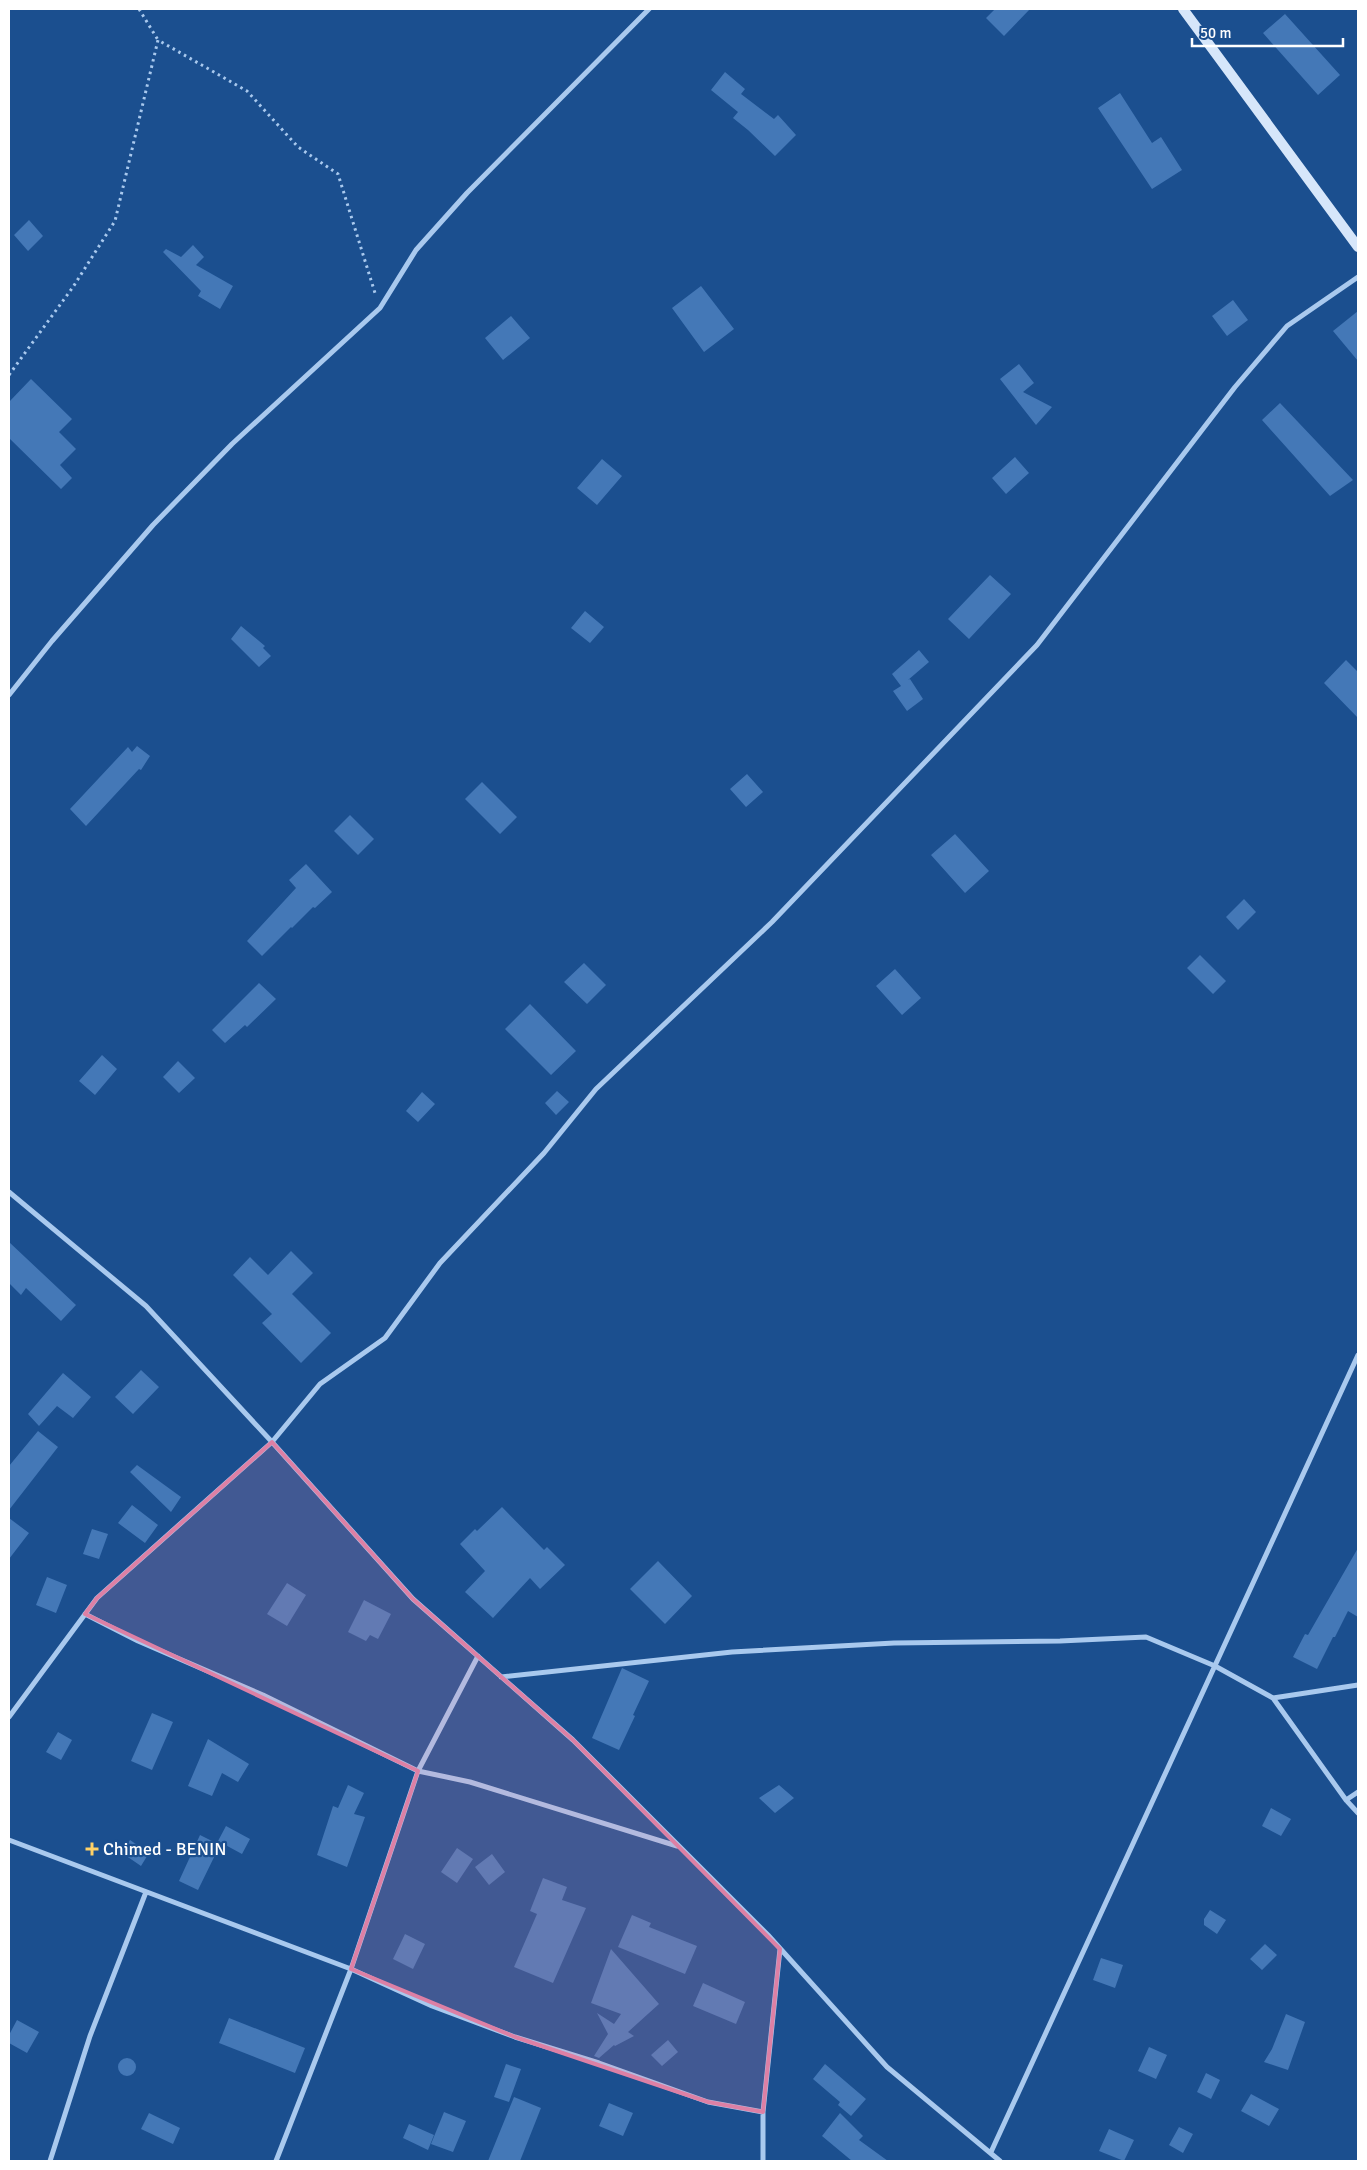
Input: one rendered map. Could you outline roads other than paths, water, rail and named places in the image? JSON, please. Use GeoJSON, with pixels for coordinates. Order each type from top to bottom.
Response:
{"type":"FeatureCollection","features":[{"type":"Feature","properties":{"kind":"street"},"geometry":{"type":"LineString","coordinates":[[9,695],[52,641],[153,525],[232,444],[380,308],[416,250],[461,200],[650,9]]}},
{"type":"Feature","properties":{"kind":"street"},"geometry":{"type":"LineString","coordinates":[[1183,9],[1358,247]]}},
{"type":"Feature","properties":{"kind":"street"},"geometry":{"type":"LineString","coordinates":[[9,1718],[97,1598],[272,1442],[320,1384],[385,1338],[440,1263],[544,1153],[596,1089],[772,922],[1037,645],[1235,387],[1287,326],[1358,276]]}},
{"type":"Feature","properties":{"kind":"street"},"geometry":{"type":"LineString","coordinates":[[9,1192],[146,1306],[272,1442],[413,1599],[573,1740],[780,1948],[886,2067],[1000,2161]]}},
{"type":"Feature","properties":{"kind":"street"},"geometry":{"type":"LineString","coordinates":[[991,2152],[1358,1355]]}},
{"type":"Feature","properties":{"kind":"street"},"geometry":{"type":"LineString","coordinates":[[85,1614],[138,1641],[263,1695],[418,1770],[470,1782],[680,1846]]}},
{"type":"Feature","properties":{"kind":"street"},"geometry":{"type":"LineString","coordinates":[[501,1677],[732,1652],[894,1643],[1060,1641],[1146,1636],[1215,1666],[1274,1698],[1346,1800],[1358,1813]]}},
{"type":"Feature","properties":{"kind":"street"},"geometry":{"type":"LineString","coordinates":[[276,2161],[351,1969],[418,1770],[478,1656]]}},
{"type":"Feature","properties":{"kind":"street"},"geometry":{"type":"LineString","coordinates":[[1274,1698],[1358,1685]]}},
{"type":"Feature","properties":{"kind":"street"},"geometry":{"type":"LineString","coordinates":[[1346,1800],[1358,1792]]}},
{"type":"Feature","properties":{"kind":"street"},"geometry":{"type":"LineString","coordinates":[[9,1840],[351,1969],[432,2006],[515,2037],[598,2063],[708,2102],[762,2112]]}},
{"type":"Feature","properties":{"kind":"street"},"geometry":{"type":"LineString","coordinates":[[50,2161],[90,2036],[146,1892]]}},
{"type":"Feature","properties":{"kind":"street"},"geometry":{"type":"LineString","coordinates":[[763,2161],[762,2112],[780,1948]]}},
{"type":"Feature","properties":{"kind":"place","name":"Chimed - BENIN"},"geometry":{"type":"Point","coordinates":[92,1849]}}]}
